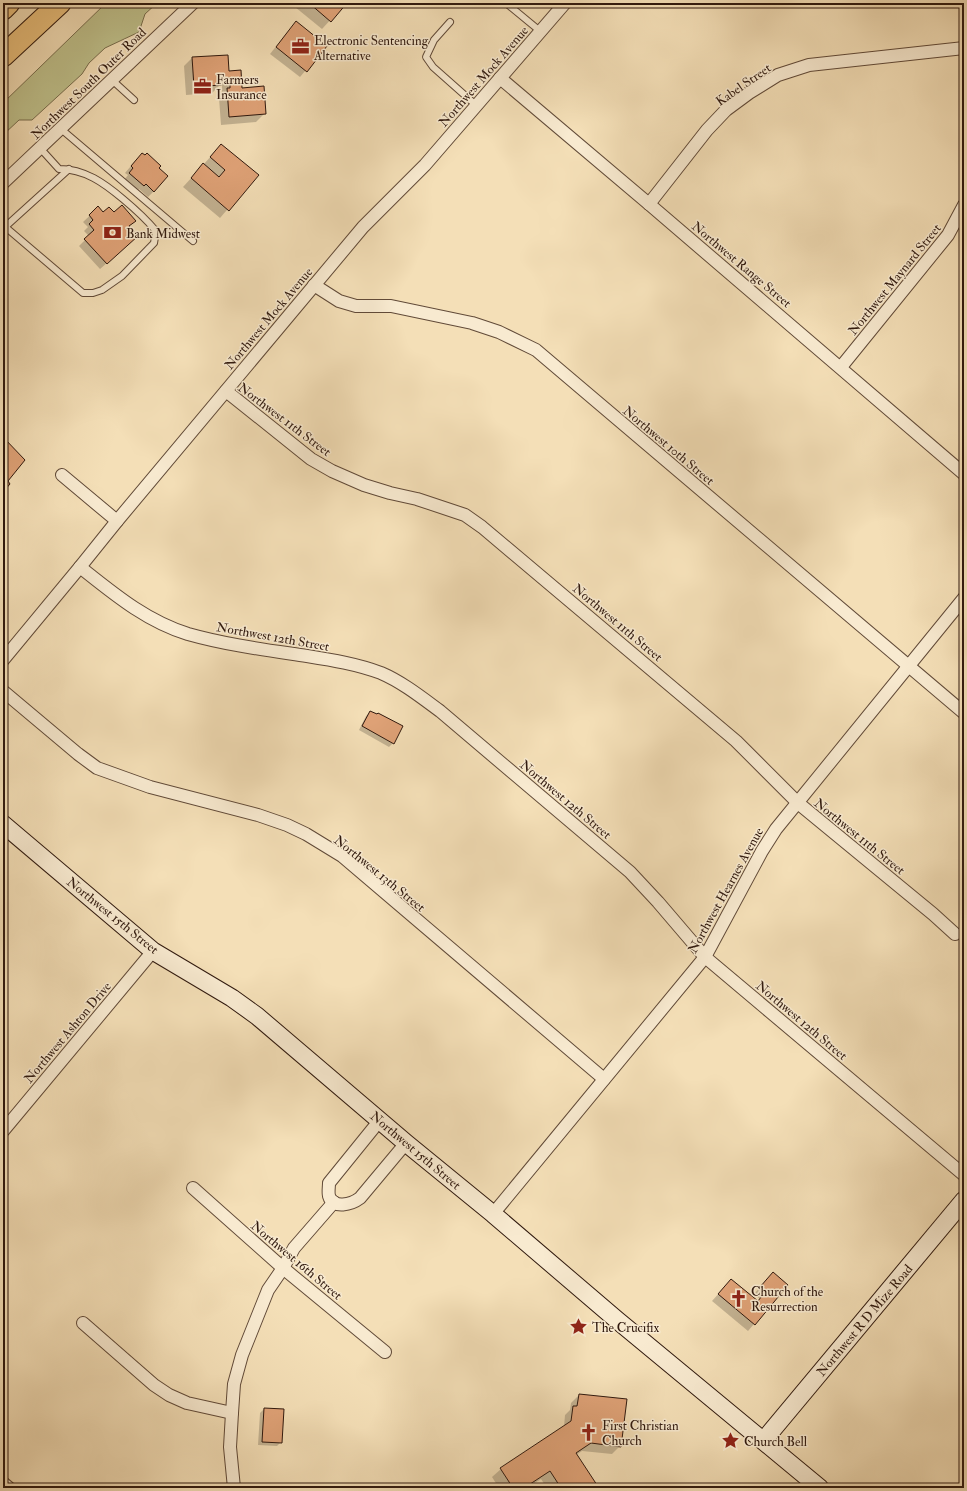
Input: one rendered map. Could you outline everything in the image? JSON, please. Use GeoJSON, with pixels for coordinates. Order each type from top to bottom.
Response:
{"type":"FeatureCollection","features":[{"type":"Feature","properties":{"kind":"highway"},"geometry":{"type":"LineString","coordinates":[[3,9],[9,3]]}},
{"type":"Feature","properties":{"kind":"highway"},"geometry":{"type":"LineString","coordinates":[[3,56],[60,3]]}},
{"type":"Feature","properties":{"kind":"street","name":"Northwest South Outer Road"},"geometry":{"type":"LineString","coordinates":[[3,183],[193,3]]}},
{"type":"Feature","properties":{"kind":"street","name":"Northwest Mock Avenue"},"geometry":{"type":"LineString","coordinates":[[3,660],[117,521],[363,227],[425,165],[564,3]]}},
{"type":"Feature","properties":{"kind":"street","name":"Kabel Street"},"geometry":{"type":"LineString","coordinates":[[649,204],[707,130],[726,110],[749,93],[778,75],[810,65],[964,48]]}},
{"type":"Feature","properties":{"kind":"street","name":"Northwest Range Street"},"geometry":{"type":"LineString","coordinates":[[500,78],[841,367],[964,474]]}},
{"type":"Feature","properties":{"kind":"street","name":"Northwest Maynard Street"},"geometry":{"type":"LineString","coordinates":[[841,367],[948,235],[964,205]]}},
{"type":"Feature","properties":{"kind":"street","name":"Northwest 10th Street"},"geometry":{"type":"LineString","coordinates":[[314,285],[339,301],[356,306],[391,306],[472,323],[499,332],[536,350],[964,713]]}},
{"type":"Feature","properties":{"kind":"street","name":"Northwest 11th Street"},"geometry":{"type":"LineString","coordinates":[[226,391],[312,459],[332,471],[364,485],[417,499],[465,515],[482,527],[736,741],[798,803],[933,914],[955,934]]}},
{"type":"Feature","properties":{"kind":"street"},"geometry":{"type":"LineString","coordinates":[[62,474],[117,521]]}},
{"type":"Feature","properties":{"kind":"street","name":"Northwest 12th Street"},"geometry":{"type":"LineString","coordinates":[[80,567],[129,605],[154,620],[187,633],[221,642],[356,665],[391,678],[440,710],[630,872],[706,957],[964,1175]]}},
{"type":"Feature","properties":{"kind":"street","name":"Northwest Hearnes Avenue"},"geometry":{"type":"LineString","coordinates":[[493,1214],[706,957],[762,851],[776,829],[964,598]]}},
{"type":"Feature","properties":{"kind":"street","name":"Northwest 13th Street"},"geometry":{"type":"LineString","coordinates":[[3,691],[78,754],[97,768],[150,787],[258,815],[287,825],[306,834],[342,856],[604,1079]]}},
{"type":"Feature","properties":{"kind":"street","name":"Northwest 15th Street"},"geometry":{"type":"LineString","coordinates":[[3,824],[153,950],[232,998],[257,1016],[617,1320],[764,1440],[820,1488]]}},
{"type":"Feature","properties":{"kind":"street","name":"Northwest Ashton Drive"},"geometry":{"type":"LineString","coordinates":[[3,1131],[153,950]]}},
{"type":"Feature","properties":{"kind":"street"},"geometry":{"type":"LineString","coordinates":[[380,1120],[329,1182],[329,1196],[334,1202],[342,1205],[353,1203],[360,1198],[406,1143]]}},
{"type":"Feature","properties":{"kind":"street","name":"Northwest 16th Street"},"geometry":{"type":"LineString","coordinates":[[193,1188],[283,1268],[385,1352]]}},
{"type":"Feature","properties":{"kind":"street","name":"Northwest R D Mize Road"},"geometry":{"type":"LineString","coordinates":[[764,1440],[964,1200]]}},
{"type":"Feature","properties":{"kind":"street"},"geometry":{"type":"LineString","coordinates":[[234,1488],[230,1447],[232,1413],[234,1384],[242,1355],[268,1290],[294,1248],[334,1202]]}},
{"type":"Feature","properties":{"kind":"street"},"geometry":{"type":"LineString","coordinates":[[83,1323],[154,1385],[169,1395],[187,1402],[232,1413]]}},
{"type":"Feature","properties":{"kind":"street"},"geometry":{"type":"LineString","coordinates":[[3,1483],[8,1488]]}},
{"type":"Feature","properties":{"kind":"lane"},"geometry":{"type":"LineString","coordinates":[[506,3],[540,31]]}},
{"type":"Feature","properties":{"kind":"lane"},"geometry":{"type":"LineString","coordinates":[[450,22],[434,40],[426,57],[433,67],[477,106]]}},
{"type":"Feature","properties":{"kind":"lane"},"geometry":{"type":"LineString","coordinates":[[112,80],[134,100]]}},
{"type":"Feature","properties":{"kind":"lane"},"geometry":{"type":"LineString","coordinates":[[61,129],[193,241]]}},
{"type":"Feature","properties":{"kind":"lane"},"geometry":{"type":"LineString","coordinates":[[40,148],[59,169],[69,169],[85,173],[103,182],[146,218],[156,231],[154,243],[122,276],[102,290],[92,293],[83,293],[4,226],[69,169]]}},
{"type":"Feature","properties":{"kind":"green space"},"geometry":{"type":"Polygon","coordinates":[[[106,3],[157,3],[145,14],[139,32],[105,48],[89,63],[82,74],[32,120],[19,120],[3,135],[3,103],[106,3]]]}},
{"type":"Feature","properties":{"kind":"building"},"geometry":{"type":"Polygon","coordinates":[[[309,3],[347,3],[331,22],[309,3]]]}},
{"type":"Feature","properties":{"kind":"building","name":"Electronic Sentencing Alternative"},"geometry":{"type":"Polygon","coordinates":[[[296,21],[327,46],[307,72],[276,47],[296,21]]]}},
{"type":"Feature","properties":{"kind":"building","name":"Farmers Insurance"},"geometry":{"type":"Polygon","coordinates":[[[228,55],[229,71],[241,70],[242,88],[264,86],[266,114],[229,117],[227,88],[230,88],[230,78],[220,78],[221,85],[194,87],[192,57],[228,55]]]}},
{"type":"Feature","properties":{"kind":"building"},"geometry":{"type":"Polygon","coordinates":[[[221,144],[259,175],[229,211],[191,178],[203,163],[219,177],[225,170],[210,157],[221,144]]]}},
{"type":"Feature","properties":{"kind":"building"},"geometry":{"type":"Polygon","coordinates":[[[142,153],[145,155],[147,153],[161,166],[159,168],[168,176],[154,192],[146,184],[144,186],[129,173],[133,168],[131,166],[142,153]]]}},
{"type":"Feature","properties":{"kind":"building","name":"Bank Midwest"},"geometry":{"type":"Polygon","coordinates":[[[122,205],[136,221],[129,226],[138,236],[107,264],[84,239],[94,230],[89,224],[93,220],[89,215],[98,206],[103,212],[109,207],[114,212],[122,205]]]}},
{"type":"Feature","properties":{"kind":"building"},"geometry":{"type":"Polygon","coordinates":[[[3,437],[25,460],[8,481],[10,484],[3,492],[3,437]]]}},
{"type":"Feature","properties":{"kind":"building"},"geometry":{"type":"Polygon","coordinates":[[[370,711],[377,714],[378,713],[403,726],[394,744],[362,726],[370,711]]]}},
{"type":"Feature","properties":{"kind":"building","name":"Church of the Resurrection"},"geometry":{"type":"Polygon","coordinates":[[[773,1272],[788,1285],[755,1325],[718,1294],[731,1279],[758,1301],[765,1292],[760,1287],[773,1272]]]}},
{"type":"Feature","properties":{"kind":"building","name":"First Christian Church"},"geometry":{"type":"Polygon","coordinates":[[[579,1394],[627,1399],[621,1447],[591,1443],[576,1453],[597,1485],[592,1488],[561,1488],[550,1471],[524,1488],[513,1488],[500,1468],[571,1421],[573,1406],[577,1406],[579,1394]]]}},
{"type":"Feature","properties":{"kind":"building"},"geometry":{"type":"Polygon","coordinates":[[[264,1408],[284,1409],[282,1443],[262,1442],[264,1408]]]}},
{"type":"Feature","properties":{"kind":"place","name":"Electronic Sentencing Alternative"},"geometry":{"type":"Point","coordinates":[301,47]}},
{"type":"Feature","properties":{"kind":"place","name":"Farmers Insurance"},"geometry":{"type":"Point","coordinates":[203,86]}},
{"type":"Feature","properties":{"kind":"place","name":"Bank Midwest"},"geometry":{"type":"Point","coordinates":[113,233]}},
{"type":"Feature","properties":{"kind":"place","name":"Church of the Resurrection"},"geometry":{"type":"Point","coordinates":[738,1298]}},
{"type":"Feature","properties":{"kind":"place","name":"The Crucifix"},"geometry":{"type":"Point","coordinates":[579,1327]}},
{"type":"Feature","properties":{"kind":"place","name":"First Christian Church"},"geometry":{"type":"Point","coordinates":[589,1432]}},
{"type":"Feature","properties":{"kind":"place","name":"Church Bell"},"geometry":{"type":"Point","coordinates":[731,1441]}}]}
